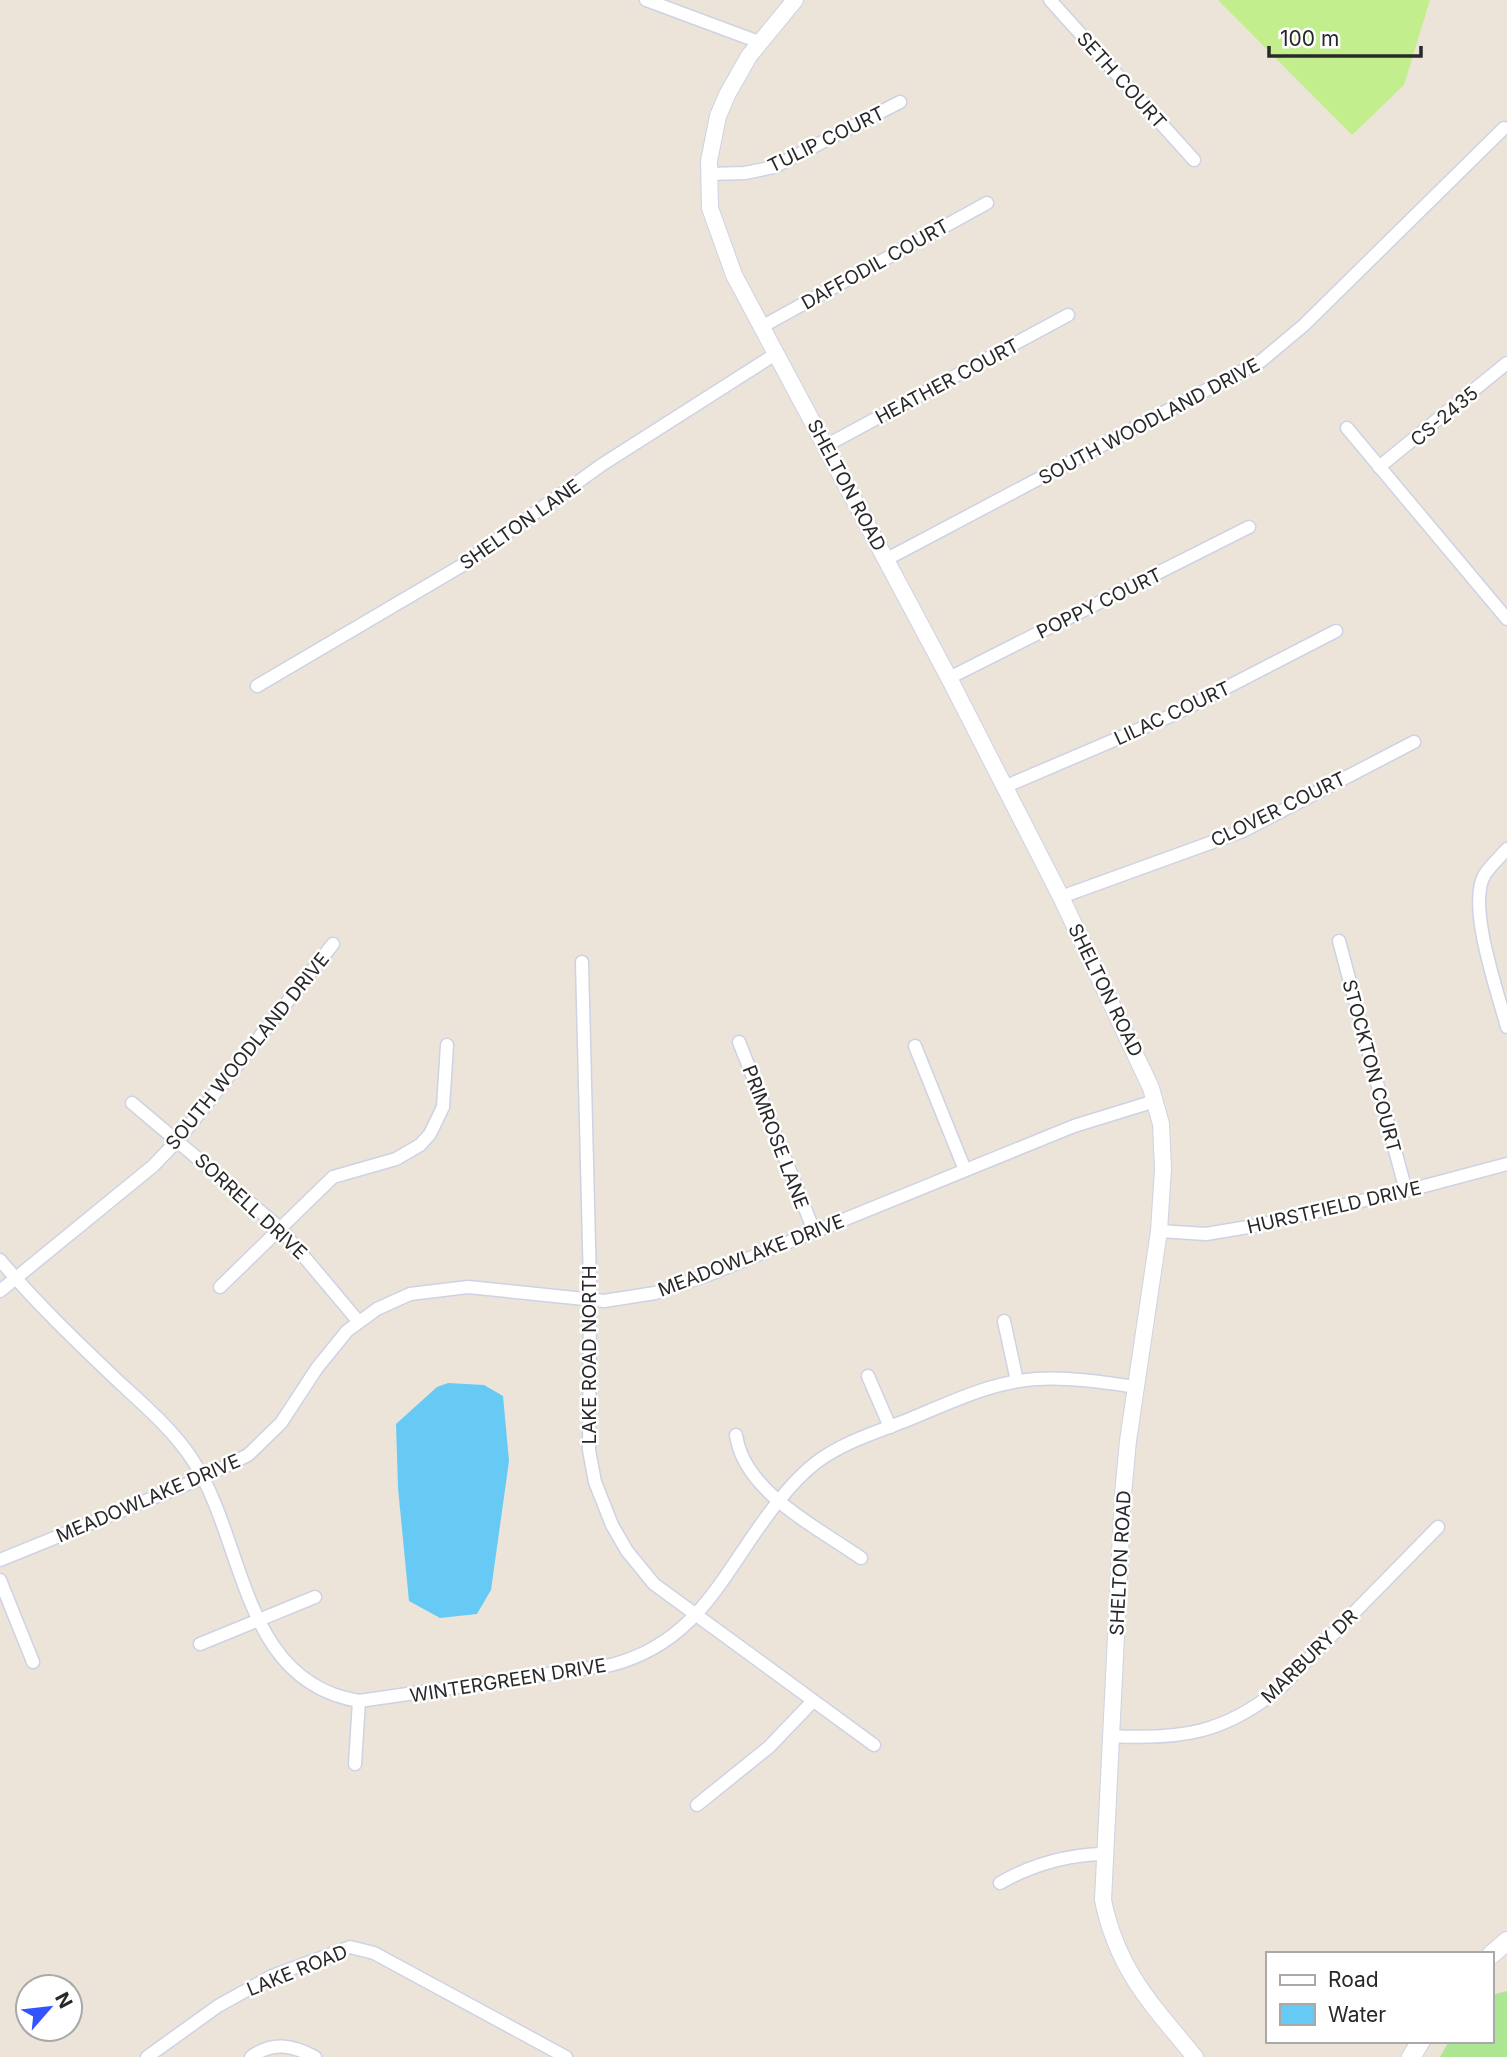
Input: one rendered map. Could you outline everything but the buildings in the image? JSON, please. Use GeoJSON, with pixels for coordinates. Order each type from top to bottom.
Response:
{"type":"FeatureCollection","features":[{"type":"Feature","properties":{"kind":"main road"},"geometry":{"type":"LineString","coordinates":[[1493,1953],[1507,1941]]}},
{"type":"Feature","properties":{"kind":"street"},"geometry":{"type":"LineString","coordinates":[[646,0],[759,42]]}},
{"type":"Feature","properties":{"kind":"street","name":"SHELTON ROAD"},"geometry":{"type":"LineString","coordinates":[[795,0],[759,42],[737,75],[718,116],[708,174],[710,208],[721,247],[887,559],[1060,897],[1141,1063],[1155,1101],[1163,1142],[1159,1231],[1123,1494],[1102,1900],[1118,1955],[1134,1982],[1195,2057]]}},
{"type":"Feature","properties":{"kind":"street","name":"SETH COURT"},"geometry":{"type":"LineString","coordinates":[[1050,0],[1194,160]]}},
{"type":"Feature","properties":{"kind":"street","name":"TULIP COURT"},"geometry":{"type":"LineString","coordinates":[[708,174],[745,173],[774,167],[900,102]]}},
{"type":"Feature","properties":{"kind":"street","name":"SOUTH WOODLAND DRIVE"},"geometry":{"type":"LineString","coordinates":[[887,559],[1261,361],[1304,325],[1504,128]]}},
{"type":"Feature","properties":{"kind":"street","name":"DAFFODIL COURT"},"geometry":{"type":"LineString","coordinates":[[762,326],[988,203]]}},
{"type":"Feature","properties":{"kind":"street","name":"HEATHER COURT"},"geometry":{"type":"LineString","coordinates":[[827,445],[1068,315]]}},
{"type":"Feature","properties":{"kind":"street","name":"SHELTON LANE"},"geometry":{"type":"LineString","coordinates":[[257,686],[461,566],[603,464],[777,354]]}},
{"type":"Feature","properties":{"kind":"street","name":"CS-2435"},"geometry":{"type":"LineString","coordinates":[[1379,467],[1507,363]]}},
{"type":"Feature","properties":{"kind":"street"},"geometry":{"type":"LineString","coordinates":[[1347,428],[1507,620]]}},
{"type":"Feature","properties":{"kind":"street","name":"POPPY COURT"},"geometry":{"type":"LineString","coordinates":[[948,678],[1250,527]]}},
{"type":"Feature","properties":{"kind":"street","name":"LILAC COURT"},"geometry":{"type":"LineString","coordinates":[[1004,787],[1175,714],[1336,631]]}},
{"type":"Feature","properties":{"kind":"street","name":"CLOVER COURT"},"geometry":{"type":"LineString","coordinates":[[1060,897],[1243,831],[1414,742]]}},
{"type":"Feature","properties":{"kind":"street"},"geometry":{"type":"LineString","coordinates":[[1507,849],[1483,875],[1479,904],[1481,930],[1507,1027]]}},
{"type":"Feature","properties":{"kind":"street","name":"STOCKTON COURT"},"geometry":{"type":"LineString","coordinates":[[1339,942],[1406,1191]]}},
{"type":"Feature","properties":{"kind":"street","name":"SOUTH WOODLAND DRIVE"},"geometry":{"type":"LineString","coordinates":[[0,1291],[153,1166],[178,1140],[333,944]]}},
{"type":"Feature","properties":{"kind":"street","name":"LAKE ROAD NORTH"},"geometry":{"type":"LineString","coordinates":[[582,962],[590,1300],[587,1433],[600,1497],[627,1551],[645,1573],[696,1616],[874,1745]]}},
{"type":"Feature","properties":{"kind":"street","name":"PRIMROSE LANE"},"geometry":{"type":"LineString","coordinates":[[739,1042],[814,1231]]}},
{"type":"Feature","properties":{"kind":"street"},"geometry":{"type":"LineString","coordinates":[[220,1287],[333,1177],[396,1159],[420,1145],[430,1134],[443,1107],[447,1045]]}},
{"type":"Feature","properties":{"kind":"street"},"geometry":{"type":"LineString","coordinates":[[915,1046],[965,1170]]}},
{"type":"Feature","properties":{"kind":"street","name":"MEADOWLAKE DRIVE"},"geometry":{"type":"LineString","coordinates":[[0,1560],[236,1463],[272,1435],[317,1368],[358,1321],[410,1294],[446,1287],[590,1300],[636,1297],[672,1289],[1074,1126],[1155,1101]]}},
{"type":"Feature","properties":{"kind":"street","name":"SORRELL DRIVE"},"geometry":{"type":"LineString","coordinates":[[132,1103],[280,1228],[358,1321]]}},
{"type":"Feature","properties":{"kind":"street","name":"HURSTFIELD DRIVE"},"geometry":{"type":"LineString","coordinates":[[1159,1231],[1206,1234],[1406,1191],[1507,1164]]}},
{"type":"Feature","properties":{"kind":"street","name":"WINTERGREEN DRIVE"},"geometry":{"type":"LineString","coordinates":[[0,1260],[163,1424],[193,1460],[260,1620],[277,1653],[296,1674],[321,1690],[359,1701],[611,1665],[652,1650],[668,1641],[696,1616],[779,1500],[826,1456],[968,1395],[1017,1381],[1077,1379],[1136,1387]]}},
{"type":"Feature","properties":{"kind":"street"},"geometry":{"type":"LineString","coordinates":[[1004,1321],[1017,1381]]}},
{"type":"Feature","properties":{"kind":"street"},"geometry":{"type":"LineString","coordinates":[[868,1376],[890,1427]]}},
{"type":"Feature","properties":{"kind":"street"},"geometry":{"type":"LineString","coordinates":[[736,1435],[738,1451],[751,1474],[779,1500],[861,1558]]}},
{"type":"Feature","properties":{"kind":"street","name":"MARBURY DR"},"geometry":{"type":"LineString","coordinates":[[1111,1736],[1178,1737],[1208,1730],[1259,1705],[1281,1687],[1438,1527]]}},
{"type":"Feature","properties":{"kind":"street"},"geometry":{"type":"LineString","coordinates":[[0,1580],[33,1662]]}},
{"type":"Feature","properties":{"kind":"street"},"geometry":{"type":"LineString","coordinates":[[200,1644],[315,1597]]}},
{"type":"Feature","properties":{"kind":"street"},"geometry":{"type":"LineString","coordinates":[[355,1764],[359,1701]]}},
{"type":"Feature","properties":{"kind":"street"},"geometry":{"type":"LineString","coordinates":[[697,1805],[769,1747],[813,1701]]}},
{"type":"Feature","properties":{"kind":"street"},"geometry":{"type":"LineString","coordinates":[[1000,1884],[1028,1868],[1054,1859],[1103,1854]]}},
{"type":"Feature","properties":{"kind":"street","name":"LAKE ROAD"},"geometry":{"type":"LineString","coordinates":[[147,2057],[255,1983],[356,1947],[374,1953],[566,2057]]}},
{"type":"Feature","properties":{"kind":"street"},"geometry":{"type":"LineString","coordinates":[[251,2057],[276,2045],[294,2047],[315,2057]]}},
{"type":"Feature","properties":{"kind":"green space"},"geometry":{"type":"Polygon","coordinates":[[[1218,0],[1430,0],[1404,85],[1352,135],[1218,0]]]}},
{"type":"Feature","properties":{"kind":"green space"},"geometry":{"type":"Polygon","coordinates":[[[1507,1991],[1507,2057],[1440,2057],[1448,2043],[1493,2043],[1493,1994],[1507,1991]]]}},
{"type":"Feature","properties":{"kind":"water"},"geometry":{"type":"Polygon","coordinates":[[[448,1383],[484,1385],[503,1396],[509,1461],[491,1590],[477,1614],[440,1618],[409,1601],[398,1488],[396,1424],[437,1387],[448,1383]]]}}]}
